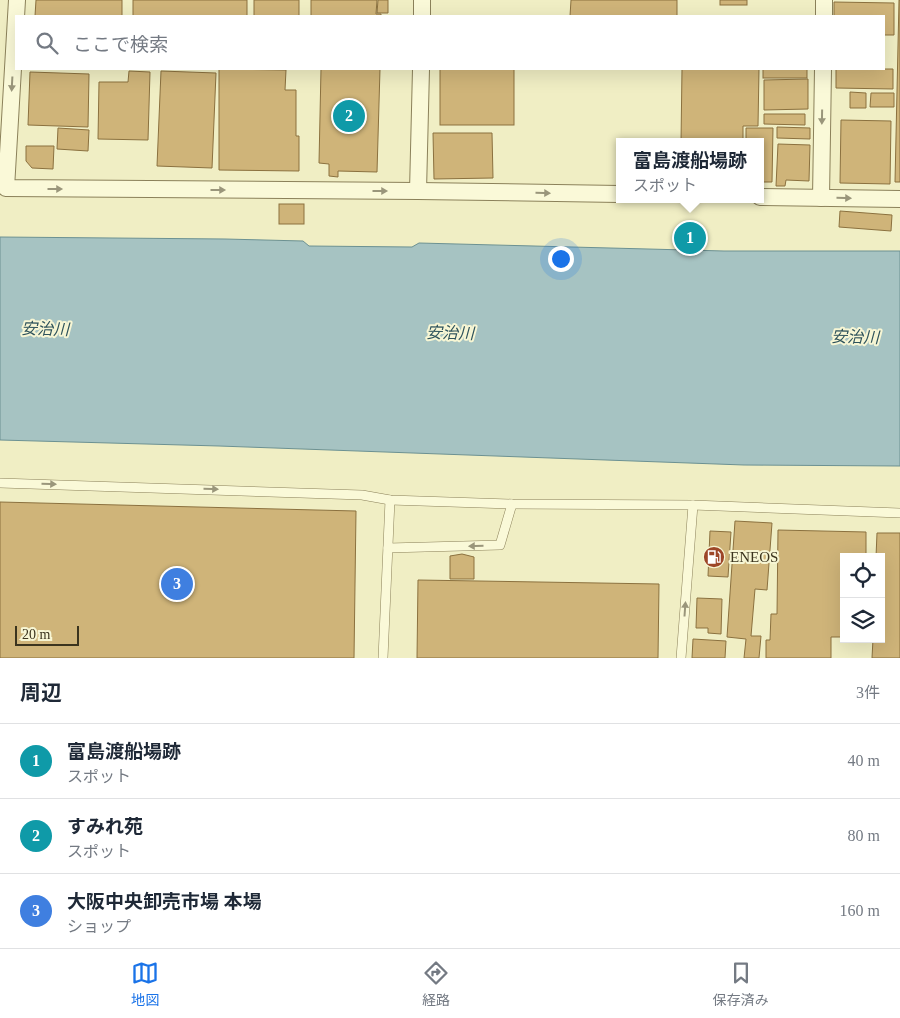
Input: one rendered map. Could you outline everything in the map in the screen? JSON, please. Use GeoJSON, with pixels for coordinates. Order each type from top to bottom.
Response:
{"type":"FeatureCollection","features":[{"type":"Feature","properties":{"kind":"street"},"geometry":{"type":"LineString","coordinates":[[16,15],[17,0]]}},
{"type":"Feature","properties":{"kind":"street"},"geometry":{"type":"LineString","coordinates":[[422,0],[422,15]]}},
{"type":"Feature","properties":{"kind":"street"},"geometry":{"type":"LineString","coordinates":[[824,0],[824,15]]}},
{"type":"Feature","properties":{"kind":"street"},"geometry":{"type":"LineString","coordinates":[[15,26],[3,181],[6,188],[616,194]]}},
{"type":"Feature","properties":{"kind":"street"},"geometry":{"type":"LineString","coordinates":[[418,191],[421,70]]}},
{"type":"Feature","properties":{"kind":"street"},"geometry":{"type":"LineString","coordinates":[[821,198],[823,70]]}},
{"type":"Feature","properties":{"kind":"street"},"geometry":{"type":"LineString","coordinates":[[764,197],[900,199]]}},
{"type":"Feature","properties":{"kind":"lane"},"geometry":{"type":"LineString","coordinates":[[0,483],[362,495],[390,500],[512,504],[693,506],[900,512]]}},
{"type":"Feature","properties":{"kind":"lane"},"geometry":{"type":"LineString","coordinates":[[383,658],[390,500]]}},
{"type":"Feature","properties":{"kind":"lane"},"geometry":{"type":"LineString","coordinates":[[388,548],[500,546],[512,504]]}},
{"type":"Feature","properties":{"kind":"lane"},"geometry":{"type":"LineString","coordinates":[[681,658],[693,506]]}},
{"type":"Feature","properties":{"kind":"water","name":"安治川"},"geometry":{"type":"Polygon","coordinates":[[[0,237],[303,241],[309,246],[412,247],[419,243],[724,251],[900,251],[900,466],[744,465],[0,440],[0,237]]]}},
{"type":"Feature","properties":{"kind":"building"},"geometry":{"type":"Polygon","coordinates":[[[36,0],[122,0],[122,15],[35,15],[36,0]]]}},
{"type":"Feature","properties":{"kind":"building"},"geometry":{"type":"Polygon","coordinates":[[[133,0],[247,0],[247,15],[133,15],[133,0]]]}},
{"type":"Feature","properties":{"kind":"building"},"geometry":{"type":"Polygon","coordinates":[[[254,0],[299,0],[299,15],[254,15],[254,0]]]}},
{"type":"Feature","properties":{"kind":"building"},"geometry":{"type":"Polygon","coordinates":[[[311,0],[377,0],[376,14],[381,14],[381,15],[311,15],[311,0]]]}},
{"type":"Feature","properties":{"kind":"building"},"geometry":{"type":"Polygon","coordinates":[[[378,0],[388,0],[388,13],[377,13],[378,0]]]}},
{"type":"Feature","properties":{"kind":"building"},"geometry":{"type":"Polygon","coordinates":[[[571,0],[677,0],[677,15],[570,15],[571,0]]]}},
{"type":"Feature","properties":{"kind":"building"},"geometry":{"type":"Polygon","coordinates":[[[720,0],[747,0],[747,5],[720,5],[720,0]]]}},
{"type":"Feature","properties":{"kind":"building"},"geometry":{"type":"Polygon","coordinates":[[[899,0],[900,182],[895,182],[899,0]]]}},
{"type":"Feature","properties":{"kind":"building"},"geometry":{"type":"Polygon","coordinates":[[[834,2],[894,3],[894,35],[885,35],[885,15],[834,15],[834,2]]]}},
{"type":"Feature","properties":{"kind":"building"},"geometry":{"type":"Polygon","coordinates":[[[893,69],[893,89],[836,88],[836,70],[893,69]]]}},
{"type":"Feature","properties":{"kind":"building"},"geometry":{"type":"Polygon","coordinates":[[[219,70],[286,70],[285,90],[296,90],[296,136],[299,136],[299,171],[219,170],[219,70]]]}},
{"type":"Feature","properties":{"kind":"building"},"geometry":{"type":"Polygon","coordinates":[[[321,70],[380,70],[377,172],[338,171],[338,177],[329,176],[329,164],[319,163],[321,70]]]}},
{"type":"Feature","properties":{"kind":"building"},"geometry":{"type":"Polygon","coordinates":[[[440,70],[514,70],[514,125],[440,125],[440,70]]]}},
{"type":"Feature","properties":{"kind":"building"},"geometry":{"type":"Polygon","coordinates":[[[682,70],[759,70],[758,126],[743,126],[743,138],[681,138],[682,70]]]}},
{"type":"Feature","properties":{"kind":"building"},"geometry":{"type":"Polygon","coordinates":[[[763,70],[807,70],[807,78],[763,78],[763,70]]]}},
{"type":"Feature","properties":{"kind":"building"},"geometry":{"type":"Polygon","coordinates":[[[129,71],[150,72],[148,140],[98,139],[99,82],[128,82],[129,71]]]}},
{"type":"Feature","properties":{"kind":"building"},"geometry":{"type":"Polygon","coordinates":[[[161,71],[216,73],[212,168],[157,166],[161,71]]]}},
{"type":"Feature","properties":{"kind":"building"},"geometry":{"type":"Polygon","coordinates":[[[30,72],[89,74],[88,127],[28,125],[30,72]]]}},
{"type":"Feature","properties":{"kind":"building"},"geometry":{"type":"Polygon","coordinates":[[[808,79],[808,109],[764,110],[764,80],[808,79]]]}},
{"type":"Feature","properties":{"kind":"building"},"geometry":{"type":"Polygon","coordinates":[[[850,92],[866,93],[866,108],[850,108],[850,92]]]}},
{"type":"Feature","properties":{"kind":"building"},"geometry":{"type":"Polygon","coordinates":[[[871,93],[894,93],[894,107],[870,107],[871,93]]]}},
{"type":"Feature","properties":{"kind":"building"},"geometry":{"type":"Polygon","coordinates":[[[764,114],[805,114],[805,125],[764,124],[764,114]]]}},
{"type":"Feature","properties":{"kind":"building"},"geometry":{"type":"Polygon","coordinates":[[[841,120],[891,121],[890,184],[840,183],[841,120]]]}},
{"type":"Feature","properties":{"kind":"building"},"geometry":{"type":"Polygon","coordinates":[[[777,127],[810,128],[810,139],[777,138],[777,127]]]}},
{"type":"Feature","properties":{"kind":"building"},"geometry":{"type":"Polygon","coordinates":[[[58,128],[89,130],[88,151],[57,149],[58,128]]]}},
{"type":"Feature","properties":{"kind":"building"},"geometry":{"type":"Polygon","coordinates":[[[746,128],[773,128],[772,182],[764,182],[764,138],[746,138],[746,128]]]}},
{"type":"Feature","properties":{"kind":"building"},"geometry":{"type":"Polygon","coordinates":[[[433,133],[492,133],[493,178],[434,179],[433,133]]]}},
{"type":"Feature","properties":{"kind":"building"},"geometry":{"type":"Polygon","coordinates":[[[778,144],[810,145],[809,181],[786,180],[785,186],[776,186],[778,144]]]}},
{"type":"Feature","properties":{"kind":"building"},"geometry":{"type":"Polygon","coordinates":[[[26,146],[54,146],[53,169],[32,168],[26,161],[26,146]]]}},
{"type":"Feature","properties":{"kind":"building"},"geometry":{"type":"Polygon","coordinates":[[[279,204],[304,204],[304,224],[279,224],[279,204]]]}},
{"type":"Feature","properties":{"kind":"building"},"geometry":{"type":"Polygon","coordinates":[[[840,211],[892,215],[891,231],[839,227],[840,211]]]}},
{"type":"Feature","properties":{"kind":"building"},"geometry":{"type":"Polygon","coordinates":[[[0,502],[356,511],[354,658],[0,658],[0,502]]]}},
{"type":"Feature","properties":{"kind":"building"},"geometry":{"type":"Polygon","coordinates":[[[735,521],[772,523],[767,590],[755,589],[751,636],[761,636],[759,658],[744,658],[746,639],[727,637],[735,521]]]}},
{"type":"Feature","properties":{"kind":"building"},"geometry":{"type":"Polygon","coordinates":[[[778,530],[866,532],[866,553],[840,553],[840,637],[831,637],[831,658],[766,658],[766,640],[770,640],[771,614],[777,614],[778,530]]]}},
{"type":"Feature","properties":{"kind":"building"},"geometry":{"type":"Polygon","coordinates":[[[710,531],[731,532],[728,577],[708,576],[710,531]]]}},
{"type":"Feature","properties":{"kind":"building"},"geometry":{"type":"Polygon","coordinates":[[[877,533],[900,533],[900,658],[872,658],[873,643],[885,643],[885,553],[876,553],[877,533]]]}},
{"type":"Feature","properties":{"kind":"building"},"geometry":{"type":"Polygon","coordinates":[[[462,554],[474,557],[474,579],[450,579],[450,556],[462,554]]]}},
{"type":"Feature","properties":{"kind":"building"},"geometry":{"type":"Polygon","coordinates":[[[418,580],[659,584],[658,658],[417,658],[418,580]]]}},
{"type":"Feature","properties":{"kind":"building"},"geometry":{"type":"Polygon","coordinates":[[[697,598],[722,599],[721,634],[708,633],[708,628],[696,628],[697,598]]]}},
{"type":"Feature","properties":{"kind":"building"},"geometry":{"type":"Polygon","coordinates":[[[693,639],[726,641],[725,658],[692,658],[693,639]]]}},
{"type":"Feature","properties":{"kind":"place","name":"すみれ苑"},"geometry":{"type":"Point","coordinates":[349,116]}},
{"type":"Feature","properties":{"kind":"place","name":"富島渡船場跡"},"geometry":{"type":"Point","coordinates":[690,238]}},
{"type":"Feature","properties":{"kind":"place","name":"ENEOS"},"geometry":{"type":"Point","coordinates":[714,557]}},
{"type":"Feature","properties":{"kind":"place","name":"大阪中央卸売市場 本場"},"geometry":{"type":"Point","coordinates":[177,584]}}]}
